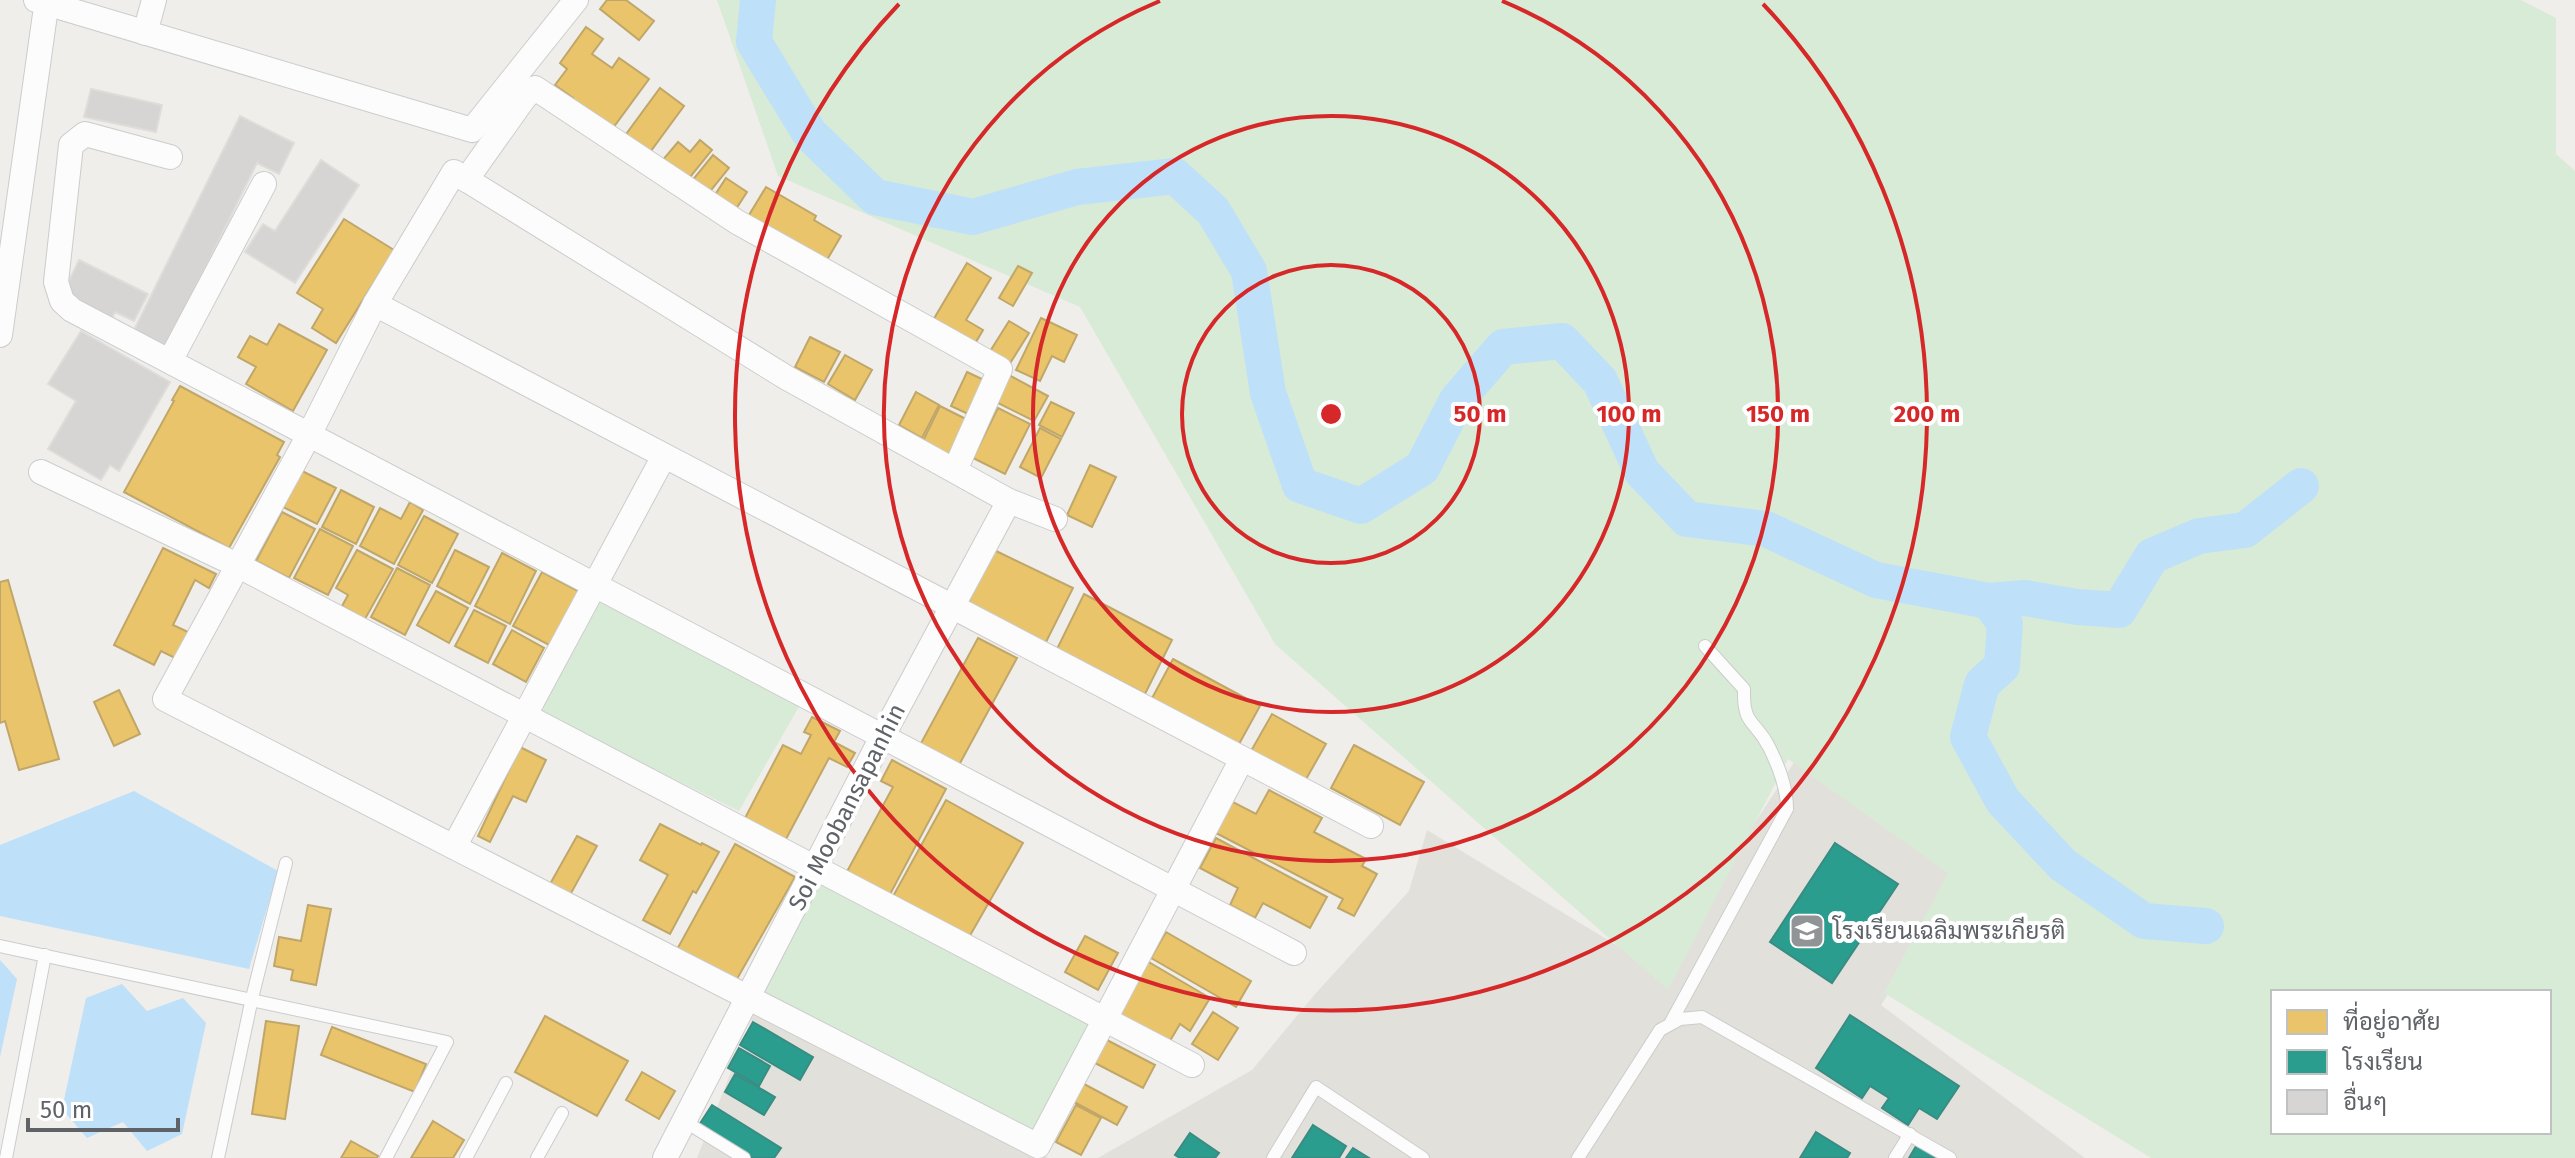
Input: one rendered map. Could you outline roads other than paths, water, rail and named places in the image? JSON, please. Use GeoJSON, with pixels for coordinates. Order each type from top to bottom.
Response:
{"type":"FeatureCollection","features":[{"type":"Feature","properties":{"kind":"street"},"geometry":{"type":"LineString","coordinates":[[145,33],[154,0]]}},
{"type":"Feature","properties":{"kind":"street"},"geometry":{"type":"LineString","coordinates":[[0,335],[43,1],[472,130],[576,0]]}},
{"type":"Feature","properties":{"kind":"street"},"geometry":{"type":"LineString","coordinates":[[466,180],[525,97],[535,88],[737,222],[1000,369],[955,470]]}},
{"type":"Feature","properties":{"kind":"street"},"geometry":{"type":"LineString","coordinates":[[170,157],[85,134],[71,145],[56,282],[62,301],[72,310],[1294,953]]}},
{"type":"Feature","properties":{"kind":"street"},"geometry":{"type":"LineString","coordinates":[[1055,519],[1009,501],[787,378],[454,172],[375,304],[309,435],[165,699],[1038,1146],[1242,759]]}},
{"type":"Feature","properties":{"kind":"street"},"geometry":{"type":"LineString","coordinates":[[170,361],[264,184]]}},
{"type":"Feature","properties":{"kind":"street"},"geometry":{"type":"LineString","coordinates":[[375,304],[1371,826]]}},
{"type":"Feature","properties":{"kind":"street"},"geometry":{"type":"LineString","coordinates":[[454,847],[664,456]]}},
{"type":"Feature","properties":{"kind":"street"},"geometry":{"type":"LineString","coordinates":[[41,472],[237,565],[1192,1065]]}},
{"type":"Feature","properties":{"kind":"street","name":"Soi Moobansapanhin"},"geometry":{"type":"LineString","coordinates":[[665,1158],[882,737],[1009,501]]}},
{"type":"Feature","properties":{"kind":"lane"},"geometry":{"type":"LineString","coordinates":[[1670,1025],[1787,809],[1787,789],[1768,745],[1744,711],[1744,689],[1705,646]]}},
{"type":"Feature","properties":{"kind":"lane"},"geometry":{"type":"LineString","coordinates":[[218,1158],[252,998],[286,863]]}},
{"type":"Feature","properties":{"kind":"lane"},"geometry":{"type":"LineString","coordinates":[[0,946],[447,1042],[386,1158]]}},
{"type":"Feature","properties":{"kind":"lane"},"geometry":{"type":"LineString","coordinates":[[6,1158],[45,955]]}},
{"type":"Feature","properties":{"kind":"lane"},"geometry":{"type":"LineString","coordinates":[[1578,1158],[1660,1030],[1680,1019],[1702,1017],[1950,1158]]}},
{"type":"Feature","properties":{"kind":"lane"},"geometry":{"type":"LineString","coordinates":[[466,1158],[506,1083]]}},
{"type":"Feature","properties":{"kind":"lane"},"geometry":{"type":"LineString","coordinates":[[1273,1158],[1316,1087],[1423,1158]]}},
{"type":"Feature","properties":{"kind":"lane"},"geometry":{"type":"LineString","coordinates":[[537,1158],[562,1113]]}},
{"type":"Feature","properties":{"kind":"lane"},"geometry":{"type":"LineString","coordinates":[[684,1121],[744,1158]]}},
{"type":"Feature","properties":{"kind":"lane"},"geometry":{"type":"LineString","coordinates":[[1895,1158],[1910,1134]]}},
{"type":"Feature","properties":{"kind":"water"},"geometry":{"type":"Polygon","coordinates":[[[134,791],[278,871],[249,969],[0,916],[0,845],[134,791]]]}},
{"type":"Feature","properties":{"kind":"water"},"geometry":{"type":"Polygon","coordinates":[[[0,960],[17,979],[0,1057],[0,960]]]}},
{"type":"Feature","properties":{"kind":"water"},"geometry":{"type":"Polygon","coordinates":[[[122,984],[147,1011],[183,998],[206,1023],[182,1134],[147,1151],[123,1122],[87,1138],[62,1109],[86,998],[122,984]]]}},
{"type":"Feature","properties":{"kind":"waterway"},"geometry":{"type":"LineString","coordinates":[[758,0],[754,42],[810,134],[875,197],[973,217],[1077,187],[1175,176],[1213,211],[1249,271],[1268,393],[1300,485],[1361,506],[1422,468],[1457,400],[1503,347],[1562,341],[1600,381],[1642,472],[1687,519],[1766,529],[1876,580],[1989,601],[2005,624],[2002,666],[1982,684],[1968,737],[2003,801],[2063,865],[2144,921],[2206,926]]}},
{"type":"Feature","properties":{"kind":"waterway"},"geometry":{"type":"LineString","coordinates":[[1989,601],[2025,598],[2119,610],[2152,556],[2199,536],[2245,530],[2301,486]]}},
{"type":"Feature","properties":{"kind":"place","name":"โรงเรียนเฉลิมพระเกียรติ"},"geometry":{"type":"Point","coordinates":[1807,931]}}]}
